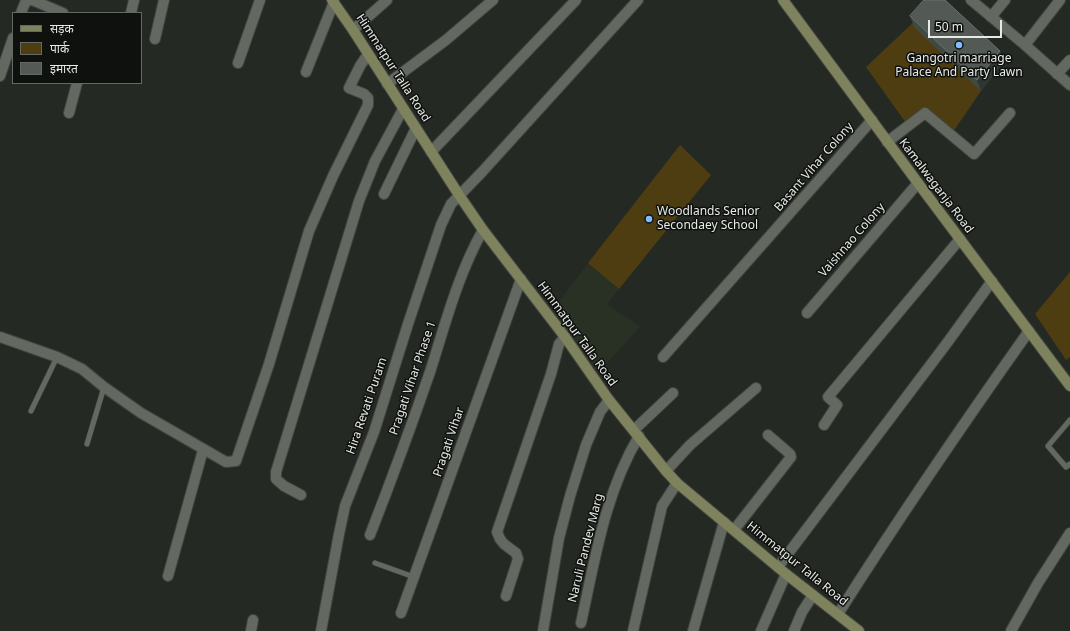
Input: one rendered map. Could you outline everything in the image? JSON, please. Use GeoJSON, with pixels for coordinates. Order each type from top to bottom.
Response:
{"type":"FeatureCollection","features":[{"type":"Feature","properties":{"kind":"street"},"geometry":{"type":"LineString","coordinates":[[21,12],[25,3],[29,0]]}},
{"type":"Feature","properties":{"kind":"street"},"geometry":{"type":"LineString","coordinates":[[32,0],[61,12]]}},
{"type":"Feature","properties":{"kind":"street"},"geometry":{"type":"LineString","coordinates":[[131,12],[134,0]]}},
{"type":"Feature","properties":{"kind":"street"},"geometry":{"type":"LineString","coordinates":[[155,39],[164,0]]}},
{"type":"Feature","properties":{"kind":"street"},"geometry":{"type":"LineString","coordinates":[[238,64],[260,0]]}},
{"type":"Feature","properties":{"kind":"street"},"geometry":{"type":"LineString","coordinates":[[353,30],[387,0]]}},
{"type":"Feature","properties":{"kind":"street"},"geometry":{"type":"LineString","coordinates":[[387,84],[446,40],[493,0]]}},
{"type":"Feature","properties":{"kind":"street"},"geometry":{"type":"LineString","coordinates":[[431,152],[576,0]]}},
{"type":"Feature","properties":{"kind":"street","name":"Hira Revati Puram"},"geometry":{"type":"LineString","coordinates":[[321,631],[338,534],[345,506],[374,432],[440,225],[451,204],[482,172],[638,0]]}},
{"type":"Feature","properties":{"kind":"street","name":"Kamalwaganja Road"},"geometry":{"type":"LineString","coordinates":[[783,0],[887,142],[1070,386]]}},
{"type":"Feature","properties":{"kind":"street"},"geometry":{"type":"LineString","coordinates":[[971,0],[1070,85]]}},
{"type":"Feature","properties":{"kind":"street"},"geometry":{"type":"LineString","coordinates":[[991,17],[1005,0]]}},
{"type":"Feature","properties":{"kind":"street"},"geometry":{"type":"LineString","coordinates":[[1025,45],[1060,0]]}},
{"type":"Feature","properties":{"kind":"street"},"geometry":{"type":"LineString","coordinates":[[306,72],[333,1]]}},
{"type":"Feature","properties":{"kind":"street","name":"Himmatpur Talla Road"},"geometry":{"type":"LineString","coordinates":[[333,1],[459,196],[483,230],[565,337],[609,400],[666,471],[677,483],[786,574],[859,631]]}},
{"type":"Feature","properties":{"kind":"street"},"geometry":{"type":"LineString","coordinates":[[0,76],[12,41]]}},
{"type":"Feature","properties":{"kind":"street"},"geometry":{"type":"LineString","coordinates":[[0,337],[57,357],[82,368],[141,413],[226,462],[236,460],[269,364],[309,231],[332,176],[368,105],[368,98],[364,94],[349,88],[368,54]]}},
{"type":"Feature","properties":{"kind":"street"},"geometry":{"type":"LineString","coordinates":[[1057,74],[1070,60]]}},
{"type":"Feature","properties":{"kind":"street"},"geometry":{"type":"LineString","coordinates":[[69,113],[77,84]]}},
{"type":"Feature","properties":{"kind":"street"},"geometry":{"type":"LineString","coordinates":[[301,495],[284,486],[276,479],[276,472],[360,201],[375,162],[403,108]]}},
{"type":"Feature","properties":{"kind":"street"},"geometry":{"type":"LineString","coordinates":[[887,142],[925,113],[974,154],[1010,113]]}},
{"type":"Feature","properties":{"kind":"street","name":"Basant Vihar Colony"},"geometry":{"type":"LineString","coordinates":[[663,357],[872,120]]}},
{"type":"Feature","properties":{"kind":"street"},"geometry":{"type":"LineString","coordinates":[[384,194],[416,128]]}},
{"type":"Feature","properties":{"kind":"street","name":"Vaishnao Colony"},"geometry":{"type":"LineString","coordinates":[[807,313],[918,183]]}},
{"type":"Feature","properties":{"kind":"street","name":"Pragati Vihar Phase 1"},"geometry":{"type":"LineString","coordinates":[[370,535],[406,442],[460,282],[474,246],[483,230]]}},
{"type":"Feature","properties":{"kind":"street"},"geometry":{"type":"LineString","coordinates":[[824,425],[837,405],[828,397],[960,239]]}},
{"type":"Feature","properties":{"kind":"street","name":"Pragati Vihar"},"geometry":{"type":"LineString","coordinates":[[401,613],[521,279]]}},
{"type":"Feature","properties":{"kind":"street"},"geometry":{"type":"LineString","coordinates":[[778,567],[992,281]]}},
{"type":"Feature","properties":{"kind":"street"},"geometry":{"type":"LineString","coordinates":[[838,614],[958,431],[1029,331]]}},
{"type":"Feature","properties":{"kind":"street"},"geometry":{"type":"LineString","coordinates":[[506,596],[518,559],[516,554],[500,539],[497,532],[551,374],[559,344],[565,337]]}},
{"type":"Feature","properties":{"kind":"street"},"geometry":{"type":"LineString","coordinates":[[666,471],[690,445],[756,388]]}},
{"type":"Feature","properties":{"kind":"street","name":"Naruli Pandev Marg"},"geometry":{"type":"LineString","coordinates":[[581,623],[608,503],[636,433],[673,393]]}},
{"type":"Feature","properties":{"kind":"street"},"geometry":{"type":"LineString","coordinates":[[544,631],[559,538],[570,496],[586,445],[600,412],[609,400]]}},
{"type":"Feature","properties":{"kind":"street"},"geometry":{"type":"LineString","coordinates":[[734,530],[792,457],[768,435]]}},
{"type":"Feature","properties":{"kind":"street"},"geometry":{"type":"LineString","coordinates":[[168,576],[203,450]]}},
{"type":"Feature","properties":{"kind":"street"},"geometry":{"type":"LineString","coordinates":[[634,631],[662,506],[677,483]]}},
{"type":"Feature","properties":{"kind":"street"},"geometry":{"type":"LineString","coordinates":[[693,631],[724,522]]}},
{"type":"Feature","properties":{"kind":"street"},"geometry":{"type":"LineString","coordinates":[[1010,631],[1070,533]]}},
{"type":"Feature","properties":{"kind":"street"},"geometry":{"type":"LineString","coordinates":[[761,631],[786,574]]}},
{"type":"Feature","properties":{"kind":"street"},"geometry":{"type":"LineString","coordinates":[[794,631],[802,612],[813,595]]}},
{"type":"Feature","properties":{"kind":"street"},"geometry":{"type":"LineString","coordinates":[[251,631],[253,620]]}},
{"type":"Feature","properties":{"kind":"lane"},"geometry":{"type":"LineString","coordinates":[[31,411],[57,357]]}},
{"type":"Feature","properties":{"kind":"lane"},"geometry":{"type":"LineString","coordinates":[[87,444],[104,386]]}},
{"type":"Feature","properties":{"kind":"lane"},"geometry":{"type":"LineString","coordinates":[[1070,420],[1048,446],[1066,467],[1070,464]]}},
{"type":"Feature","properties":{"kind":"lane"},"geometry":{"type":"LineString","coordinates":[[375,563],[414,577]]}},
{"type":"Feature","properties":{"kind":"shaded area","name":"Woodlands Senior Secondaey School"},"geometry":{"type":"Polygon","coordinates":[[[680,145],[711,175],[607,304],[640,327],[598,373],[579,351],[552,310],[680,145]]]}},
{"type":"Feature","properties":{"kind":"green space"},"geometry":{"type":"Polygon","coordinates":[[[937,0],[981,91],[953,132],[925,107],[906,123],[866,67],[937,0]]]}},
{"type":"Feature","properties":{"kind":"green space"},"geometry":{"type":"Polygon","coordinates":[[[680,145],[711,175],[619,289],[588,263],[680,145]]]}},
{"type":"Feature","properties":{"kind":"green space"},"geometry":{"type":"Polygon","coordinates":[[[1070,272],[1070,357],[1066,360],[1035,314],[1070,272]]]}},
{"type":"Feature","properties":{"kind":"building","name":"Gangotri marriage Palace And Party Lawn"},"geometry":{"type":"Polygon","coordinates":[[[924,0],[945,0],[1000,51],[977,80],[910,16],[924,0]]]}},
{"type":"Feature","properties":{"kind":"place","name":"Gangotri marriage Palace And Party Lawn"},"geometry":{"type":"Point","coordinates":[959,45]}},
{"type":"Feature","properties":{"kind":"place","name":"Woodlands Senior Secondaey School"},"geometry":{"type":"Point","coordinates":[649,219]}}]}
